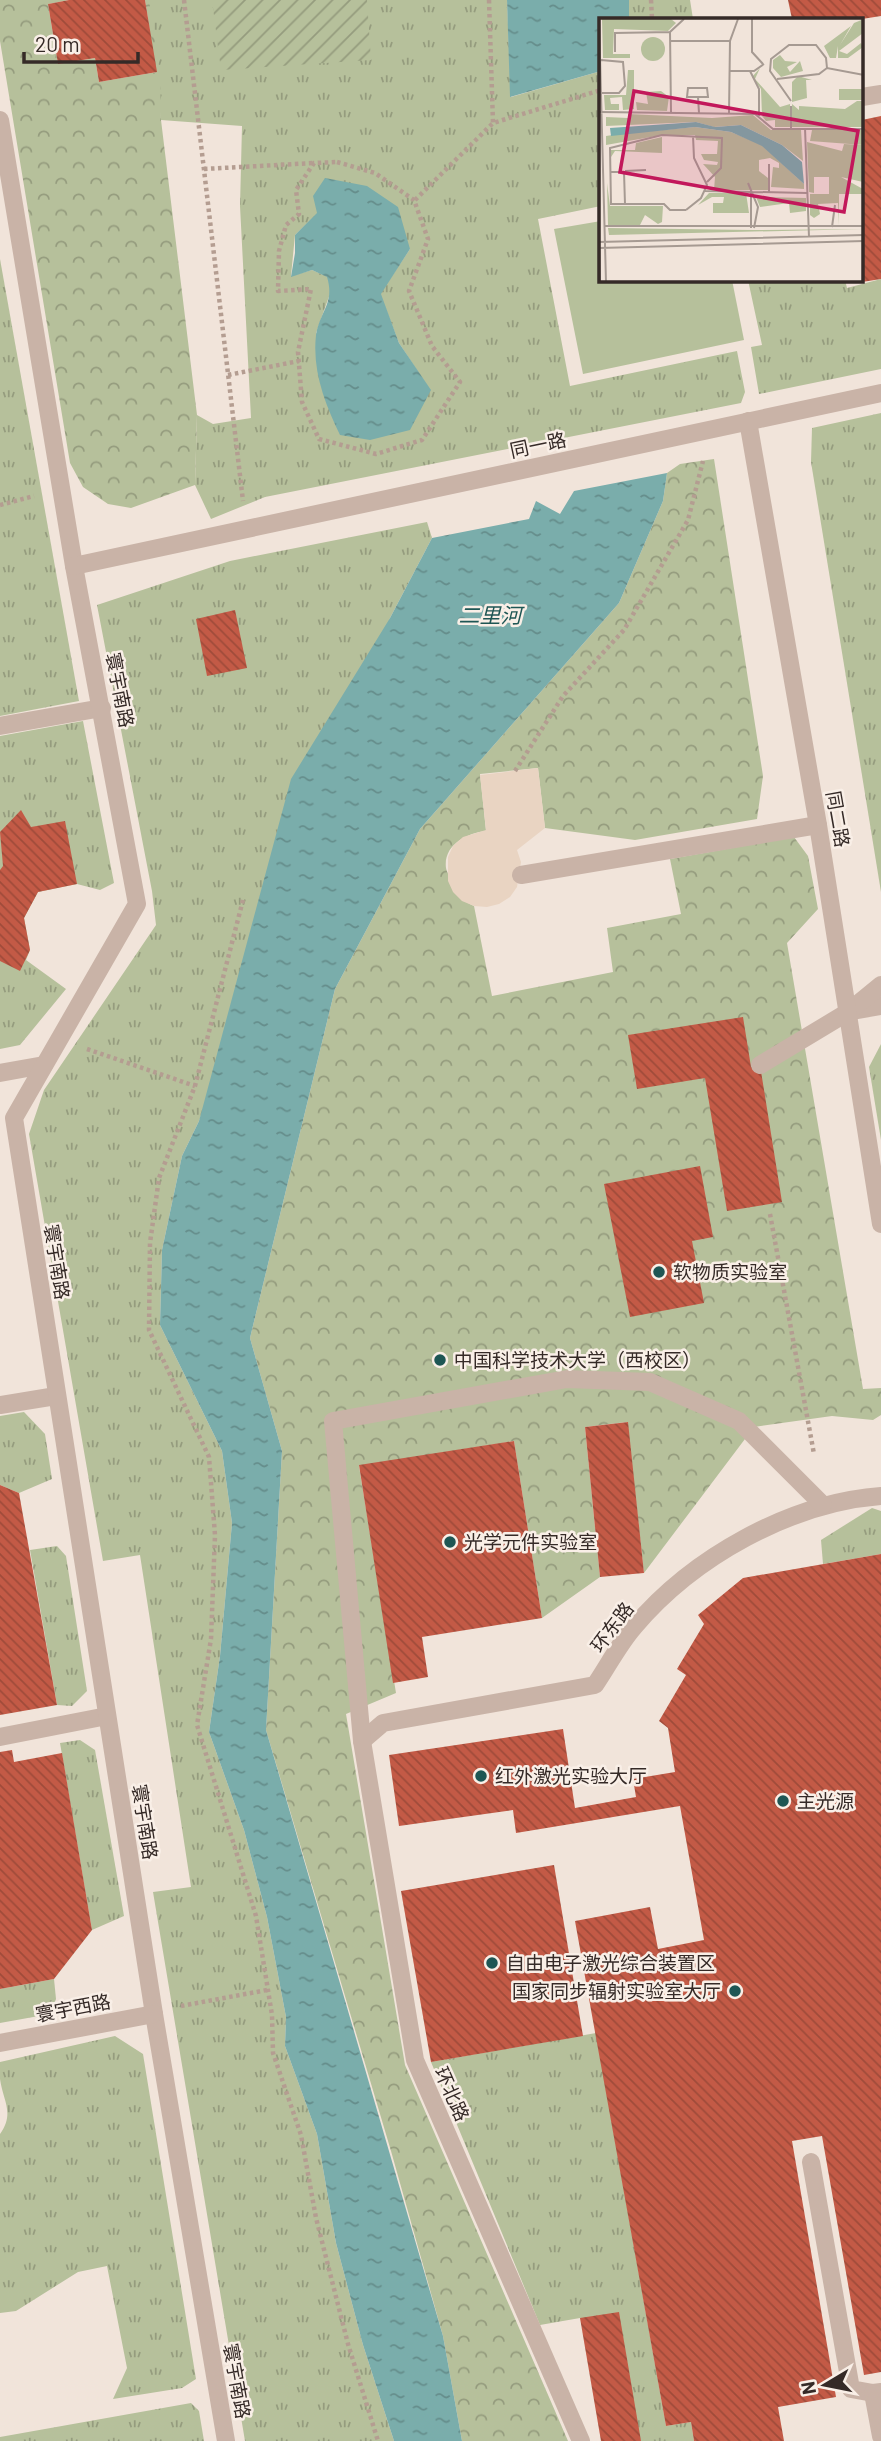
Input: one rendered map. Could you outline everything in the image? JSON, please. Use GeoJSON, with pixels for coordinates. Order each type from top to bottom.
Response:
{"type":"FeatureCollection","features":[{"type":"Feature","properties":{"kind":"street","name":"寰宇南路"},"geometry":{"type":"LineString","coordinates":[[0,120],[75,566],[137,904],[13,1118],[154,2014],[226,2441]]}},
{"type":"Feature","properties":{"kind":"street","name":"同一路"},"geometry":{"type":"LineString","coordinates":[[75,566],[881,393]]}},
{"type":"Feature","properties":{"kind":"street","name":"同二路"},"geometry":{"type":"LineString","coordinates":[[748,421],[818,825],[881,1224]]}},
{"type":"Feature","properties":{"kind":"street"},"geometry":{"type":"LineString","coordinates":[[0,726],[102,708]]}},
{"type":"Feature","properties":{"kind":"street"},"geometry":{"type":"LineString","coordinates":[[521,875],[818,825]]}},
{"type":"Feature","properties":{"kind":"street"},"geometry":{"type":"LineString","coordinates":[[760,1065],[848,1012],[881,985]]}},
{"type":"Feature","properties":{"kind":"street"},"geometry":{"type":"LineString","coordinates":[[848,1012],[881,1006]]}},
{"type":"Feature","properties":{"kind":"street"},"geometry":{"type":"LineString","coordinates":[[0,1073],[44,1065]]}},
{"type":"Feature","properties":{"kind":"street","name":"环北路"},"geometry":{"type":"LineString","coordinates":[[580,2441],[415,2060],[362,1741],[333,1421],[567,1379],[650,1382],[740,1421],[823,1505]]}},
{"type":"Feature","properties":{"kind":"street"},"geometry":{"type":"LineString","coordinates":[[0,1405],[56,1396]]}},
{"type":"Feature","properties":{"kind":"street","name":"环东路"},"geometry":{"type":"LineString","coordinates":[[362,1741],[383,1723],[595,1685],[633,1628],[680,1580],[763,1528],[823,1505],[850,1498],[881,1496]]}},
{"type":"Feature","properties":{"kind":"street"},"geometry":{"type":"LineString","coordinates":[[0,1737],[107,1716]]}},
{"type":"Feature","properties":{"kind":"street","name":"寰宇西路"},"geometry":{"type":"LineString","coordinates":[[0,2043],[154,2014]]}},
{"type":"Feature","properties":{"kind":"street"},"geometry":{"type":"LineString","coordinates":[[811,2162],[851,2389],[877,2393],[881,2436]]}},
{"type":"Feature","properties":{"kind":"path"},"geometry":{"type":"LineString","coordinates":[[184,0],[246,529]]}},
{"type":"Feature","properties":{"kind":"path"},"geometry":{"type":"LineString","coordinates":[[489,0],[493,123]]}},
{"type":"Feature","properties":{"kind":"path"},"geometry":{"type":"LineString","coordinates":[[651,0],[652,18]]}},
{"type":"Feature","properties":{"kind":"path"},"geometry":{"type":"LineString","coordinates":[[414,201],[493,123],[599,91]]}},
{"type":"Feature","properties":{"kind":"path"},"geometry":{"type":"LineString","coordinates":[[204,169],[314,163],[337,162],[375,173],[414,201],[428,239],[409,291],[432,346],[460,382],[422,440],[376,454],[319,439],[302,402],[298,352],[311,289],[278,291],[279,251],[286,225],[299,214],[296,190],[314,163]]}},
{"type":"Feature","properties":{"kind":"path"},"geometry":{"type":"LineString","coordinates":[[228,375],[299,362]]}},
{"type":"Feature","properties":{"kind":"path"},"geometry":{"type":"LineString","coordinates":[[515,771],[563,695],[624,630],[688,520],[711,429]]}},
{"type":"Feature","properties":{"kind":"path"},"geometry":{"type":"LineString","coordinates":[[243,900],[195,1086],[159,1178],[150,1243],[149,1330],[209,1457],[215,1535],[211,1639],[197,1725],[256,1916],[272,2015],[274,2053],[301,2135],[316,2218],[348,2344],[378,2441]]}},
{"type":"Feature","properties":{"kind":"path"},"geometry":{"type":"LineString","coordinates":[[113,1058],[195,1086]]}},
{"type":"Feature","properties":{"kind":"path"},"geometry":{"type":"LineString","coordinates":[[770,1213],[823,1505]]}},
{"type":"Feature","properties":{"kind":"path"},"geometry":{"type":"LineString","coordinates":[[204,2003],[267,1990]]}},
{"type":"Feature","properties":{"kind":"green space"},"geometry":{"type":"Polygon","coordinates":[[[0,0],[69,0],[48,4],[58,64],[95,58],[99,82],[157,72],[145,0],[149,0],[160,74],[161,120],[197,415],[195,485],[131,508],[108,504],[83,487],[70,463],[0,41],[0,0]]]}},
{"type":"Feature","properties":{"kind":"green space"},"geometry":{"type":"Polygon","coordinates":[[[146,0],[507,0],[511,97],[599,72],[599,206],[538,219],[570,386],[737,351],[745,392],[741,403],[265,497],[211,519],[195,485],[197,415],[213,424],[251,418],[240,206],[242,126],[161,120],[146,0]],[[318,213],[295,235],[291,276],[312,270],[328,277],[331,291],[316,333],[430,390],[399,343],[380,294],[410,249],[318,213]]]}},
{"type":"Feature","properties":{"kind":"green space"},"geometry":{"type":"Polygon","coordinates":[[[212,0],[367,0],[371,60],[221,70],[212,0]]]}},
{"type":"Feature","properties":{"kind":"green space"},"geometry":{"type":"Polygon","coordinates":[[[629,0],[690,0],[693,18],[629,18],[629,0]]]}},
{"type":"Feature","properties":{"kind":"green space"},"geometry":{"type":"Polygon","coordinates":[[[599,221],[599,282],[732,282],[744,340],[583,374],[554,229],[599,221]]]}},
{"type":"Feature","properties":{"kind":"green space"},"geometry":{"type":"Polygon","coordinates":[[[0,259],[79,701],[0,716],[0,259]]]}},
{"type":"Feature","properties":{"kind":"green space"},"geometry":{"type":"Polygon","coordinates":[[[881,279],[881,369],[759,394],[751,347],[762,345],[748,282],[846,282],[847,288],[881,279]]]}},
{"type":"Feature","properties":{"kind":"green space"},"geometry":{"type":"Polygon","coordinates":[[[881,413],[881,892],[811,462],[812,428],[881,413]]]}},
{"type":"Feature","properties":{"kind":"green space"},"geometry":{"type":"Polygon","coordinates":[[[714,459],[763,776],[757,819],[635,840],[545,828],[538,768],[480,774],[486,831],[471,834],[452,847],[446,860],[446,868],[459,894],[474,906],[492,996],[613,972],[607,928],[681,914],[670,859],[794,837],[808,856],[818,909],[787,943],[863,1389],[881,1388],[881,1415],[873,1420],[832,1416],[754,1427],[644,1573],[627,1422],[585,1427],[600,1577],[542,1618],[514,1441],[359,1466],[396,1693],[346,1714],[405,2065],[568,2441],[462,2441],[443,2336],[266,1730],[282,1451],[250,1338],[335,989],[420,829],[619,603],[663,501],[667,473],[680,464],[714,459]]]}},
{"type":"Feature","properties":{"kind":"green space"},"geometry":{"type":"Polygon","coordinates":[[[427,522],[432,538],[390,618],[199,1121],[182,1156],[162,1250],[160,1325],[222,1451],[232,1523],[220,1656],[209,1732],[244,1830],[267,1917],[286,2017],[285,2046],[317,2134],[336,2243],[363,2345],[394,2441],[245,2441],[153,1892],[191,1887],[140,1555],[103,1561],[29,1134],[44,1090],[156,925],[152,891],[97,605],[230,561],[427,522]]]}},
{"type":"Feature","properties":{"kind":"green space"},"geometry":{"type":"Polygon","coordinates":[[[83,721],[114,883],[100,890],[77,884],[38,892],[24,918],[30,950],[26,960],[66,989],[20,1045],[0,1049],[0,736],[83,721]]]}},
{"type":"Feature","properties":{"kind":"green space"},"geometry":{"type":"Polygon","coordinates":[[[881,1044],[881,1140],[869,1067],[881,1044]]]}},
{"type":"Feature","properties":{"kind":"green space"},"geometry":{"type":"Polygon","coordinates":[[[24,1412],[45,1434],[52,1479],[19,1493],[0,1485],[0,1416],[24,1412]]]}},
{"type":"Feature","properties":{"kind":"green space"},"geometry":{"type":"Polygon","coordinates":[[[872,1508],[881,1511],[881,1554],[823,1564],[821,1540],[872,1508]]]}},
{"type":"Feature","properties":{"kind":"green space"},"geometry":{"type":"Polygon","coordinates":[[[57,1546],[66,1556],[87,1691],[72,1706],[57,1705],[30,1550],[57,1546]]]}},
{"type":"Feature","properties":{"kind":"green space"},"geometry":{"type":"Polygon","coordinates":[[[80,1740],[95,1750],[124,1916],[92,1930],[60,1743],[80,1740]]]}},
{"type":"Feature","properties":{"kind":"green space"},"geometry":{"type":"Polygon","coordinates":[[[54,1979],[56,1999],[50,2014],[0,2023],[0,1989],[54,1979]]]}},
{"type":"Feature","properties":{"kind":"green space"},"geometry":{"type":"Polygon","coordinates":[[[596,2033],[666,2426],[691,2422],[694,2441],[641,2441],[580,2318],[540,2325],[431,2062],[596,2033]]]}},
{"type":"Feature","properties":{"kind":"green space"},"geometry":{"type":"Polygon","coordinates":[[[115,2036],[143,2054],[196,2379],[182,2388],[113,2399],[127,2368],[107,2266],[78,2272],[16,2311],[0,2313],[0,2134],[7,2120],[7,2107],[0,2079],[0,2062],[115,2036]]]}},
{"type":"Feature","properties":{"kind":"green space"},"geometry":{"type":"Polygon","coordinates":[[[191,2403],[199,2411],[204,2441],[0,2441],[0,2437],[191,2403]]]}},
{"type":"Feature","properties":{"kind":"shaded area"},"geometry":{"type":"Polygon","coordinates":[[[538,768],[545,828],[517,850],[521,862],[517,887],[510,897],[499,904],[474,906],[462,901],[453,892],[448,881],[448,857],[453,846],[463,837],[486,830],[480,775],[538,768]]]}},
{"type":"Feature","properties":{"kind":"water"},"geometry":{"type":"Polygon","coordinates":[[[507,0],[629,0],[629,18],[599,18],[599,72],[510,97],[507,0]]]}},
{"type":"Feature","properties":{"kind":"water"},"geometry":{"type":"Polygon","coordinates":[[[325,178],[367,186],[398,207],[410,249],[381,294],[399,343],[431,390],[410,430],[370,440],[340,435],[325,399],[315,348],[318,327],[328,300],[327,277],[312,270],[291,277],[295,235],[317,213],[313,196],[325,178]]]}},
{"type":"Feature","properties":{"kind":"water","name":"二里河"},"geometry":{"type":"Polygon","coordinates":[[[667,473],[663,501],[619,603],[420,829],[335,989],[250,1338],[282,1451],[266,1730],[443,2336],[462,2441],[394,2441],[363,2345],[336,2243],[317,2134],[285,2046],[286,2017],[267,1917],[244,1830],[209,1732],[220,1656],[232,1523],[222,1451],[160,1325],[162,1250],[182,1156],[199,1121],[291,779],[390,618],[432,538],[529,519],[536,501],[560,514],[574,491],[667,473]]]}},
{"type":"Feature","properties":{"kind":"building"},"geometry":{"type":"Polygon","coordinates":[[[69,0],[145,0],[157,72],[99,82],[95,58],[58,64],[48,4],[69,0]]]}},
{"type":"Feature","properties":{"kind":"building"},"geometry":{"type":"Polygon","coordinates":[[[788,0],[881,0],[881,16],[864,19],[792,18],[788,0]]]}},
{"type":"Feature","properties":{"kind":"building"},"geometry":{"type":"Polygon","coordinates":[[[881,116],[881,279],[864,282],[864,120],[881,116]]]}},
{"type":"Feature","properties":{"kind":"building"},"geometry":{"type":"Polygon","coordinates":[[[235,610],[247,668],[207,676],[196,619],[235,610]]]}},
{"type":"Feature","properties":{"kind":"building"},"geometry":{"type":"Polygon","coordinates":[[[21,810],[31,827],[65,821],[77,884],[38,892],[24,918],[30,950],[20,971],[0,961],[0,870],[3,866],[0,832],[21,810]]]}},
{"type":"Feature","properties":{"kind":"building"},"geometry":{"type":"Polygon","coordinates":[[[743,1017],[751,1067],[760,1065],[782,1202],[727,1211],[705,1078],[637,1089],[628,1035],[743,1017]]]}},
{"type":"Feature","properties":{"kind":"building","name":"软物质实验室"},"geometry":{"type":"Polygon","coordinates":[[[700,1166],[713,1237],[692,1241],[704,1303],[630,1317],[604,1184],[700,1166]]]}},
{"type":"Feature","properties":{"kind":"building"},"geometry":{"type":"Polygon","coordinates":[[[628,1422],[644,1573],[600,1577],[585,1427],[628,1422]]]}},
{"type":"Feature","properties":{"kind":"building","name":"光学元件实验室"},"geometry":{"type":"Polygon","coordinates":[[[514,1441],[542,1618],[422,1637],[428,1677],[393,1683],[359,1465],[514,1441]]]}},
{"type":"Feature","properties":{"kind":"building"},"geometry":{"type":"Polygon","coordinates":[[[0,1485],[19,1493],[57,1705],[0,1715],[0,1485]]]}},
{"type":"Feature","properties":{"kind":"building","name":"国家同步辐射实验室大厅"},"geometry":{"type":"Polygon","coordinates":[[[881,1554],[881,2372],[864,2375],[822,2136],[792,2141],[836,2397],[778,2407],[784,2441],[694,2441],[691,2422],[666,2426],[575,1921],[650,1907],[658,1949],[704,1940],[680,1806],[516,1833],[513,1810],[399,1826],[389,1755],[563,1729],[575,1808],[636,1797],[633,1779],[675,1772],[668,1728],[659,1721],[686,1675],[677,1669],[704,1624],[698,1615],[743,1578],[881,1554]]]}},
{"type":"Feature","properties":{"kind":"building"},"geometry":{"type":"Polygon","coordinates":[[[12,1750],[14,1762],[62,1753],[92,1930],[54,1979],[0,1989],[0,1752],[12,1750]]]}},
{"type":"Feature","properties":{"kind":"building","name":"自由电子激光综合装置区"},"geometry":{"type":"Polygon","coordinates":[[[554,1865],[583,2036],[431,2062],[401,1891],[554,1865]]]}},
{"type":"Feature","properties":{"kind":"building"},"geometry":{"type":"Polygon","coordinates":[[[619,2312],[641,2441],[601,2441],[580,2318],[619,2312]]]}},
{"type":"Feature","properties":{"kind":"place","name":"软物质实验室"},"geometry":{"type":"Point","coordinates":[659,1272]}},
{"type":"Feature","properties":{"kind":"place","name":"中国科学技术大学（西校区）"},"geometry":{"type":"Point","coordinates":[440,1360]}},
{"type":"Feature","properties":{"kind":"place","name":"光学元件实验室"},"geometry":{"type":"Point","coordinates":[450,1542]}},
{"type":"Feature","properties":{"kind":"place","name":"红外激光实验大厅"},"geometry":{"type":"Point","coordinates":[481,1776]}},
{"type":"Feature","properties":{"kind":"place","name":"主光源"},"geometry":{"type":"Point","coordinates":[783,1801]}},
{"type":"Feature","properties":{"kind":"place","name":"自由电子激光综合装置区"},"geometry":{"type":"Point","coordinates":[492,1963]}},
{"type":"Feature","properties":{"kind":"place","name":"国家同步辐射实验室大厅"},"geometry":{"type":"Point","coordinates":[735,1991]}}]}
